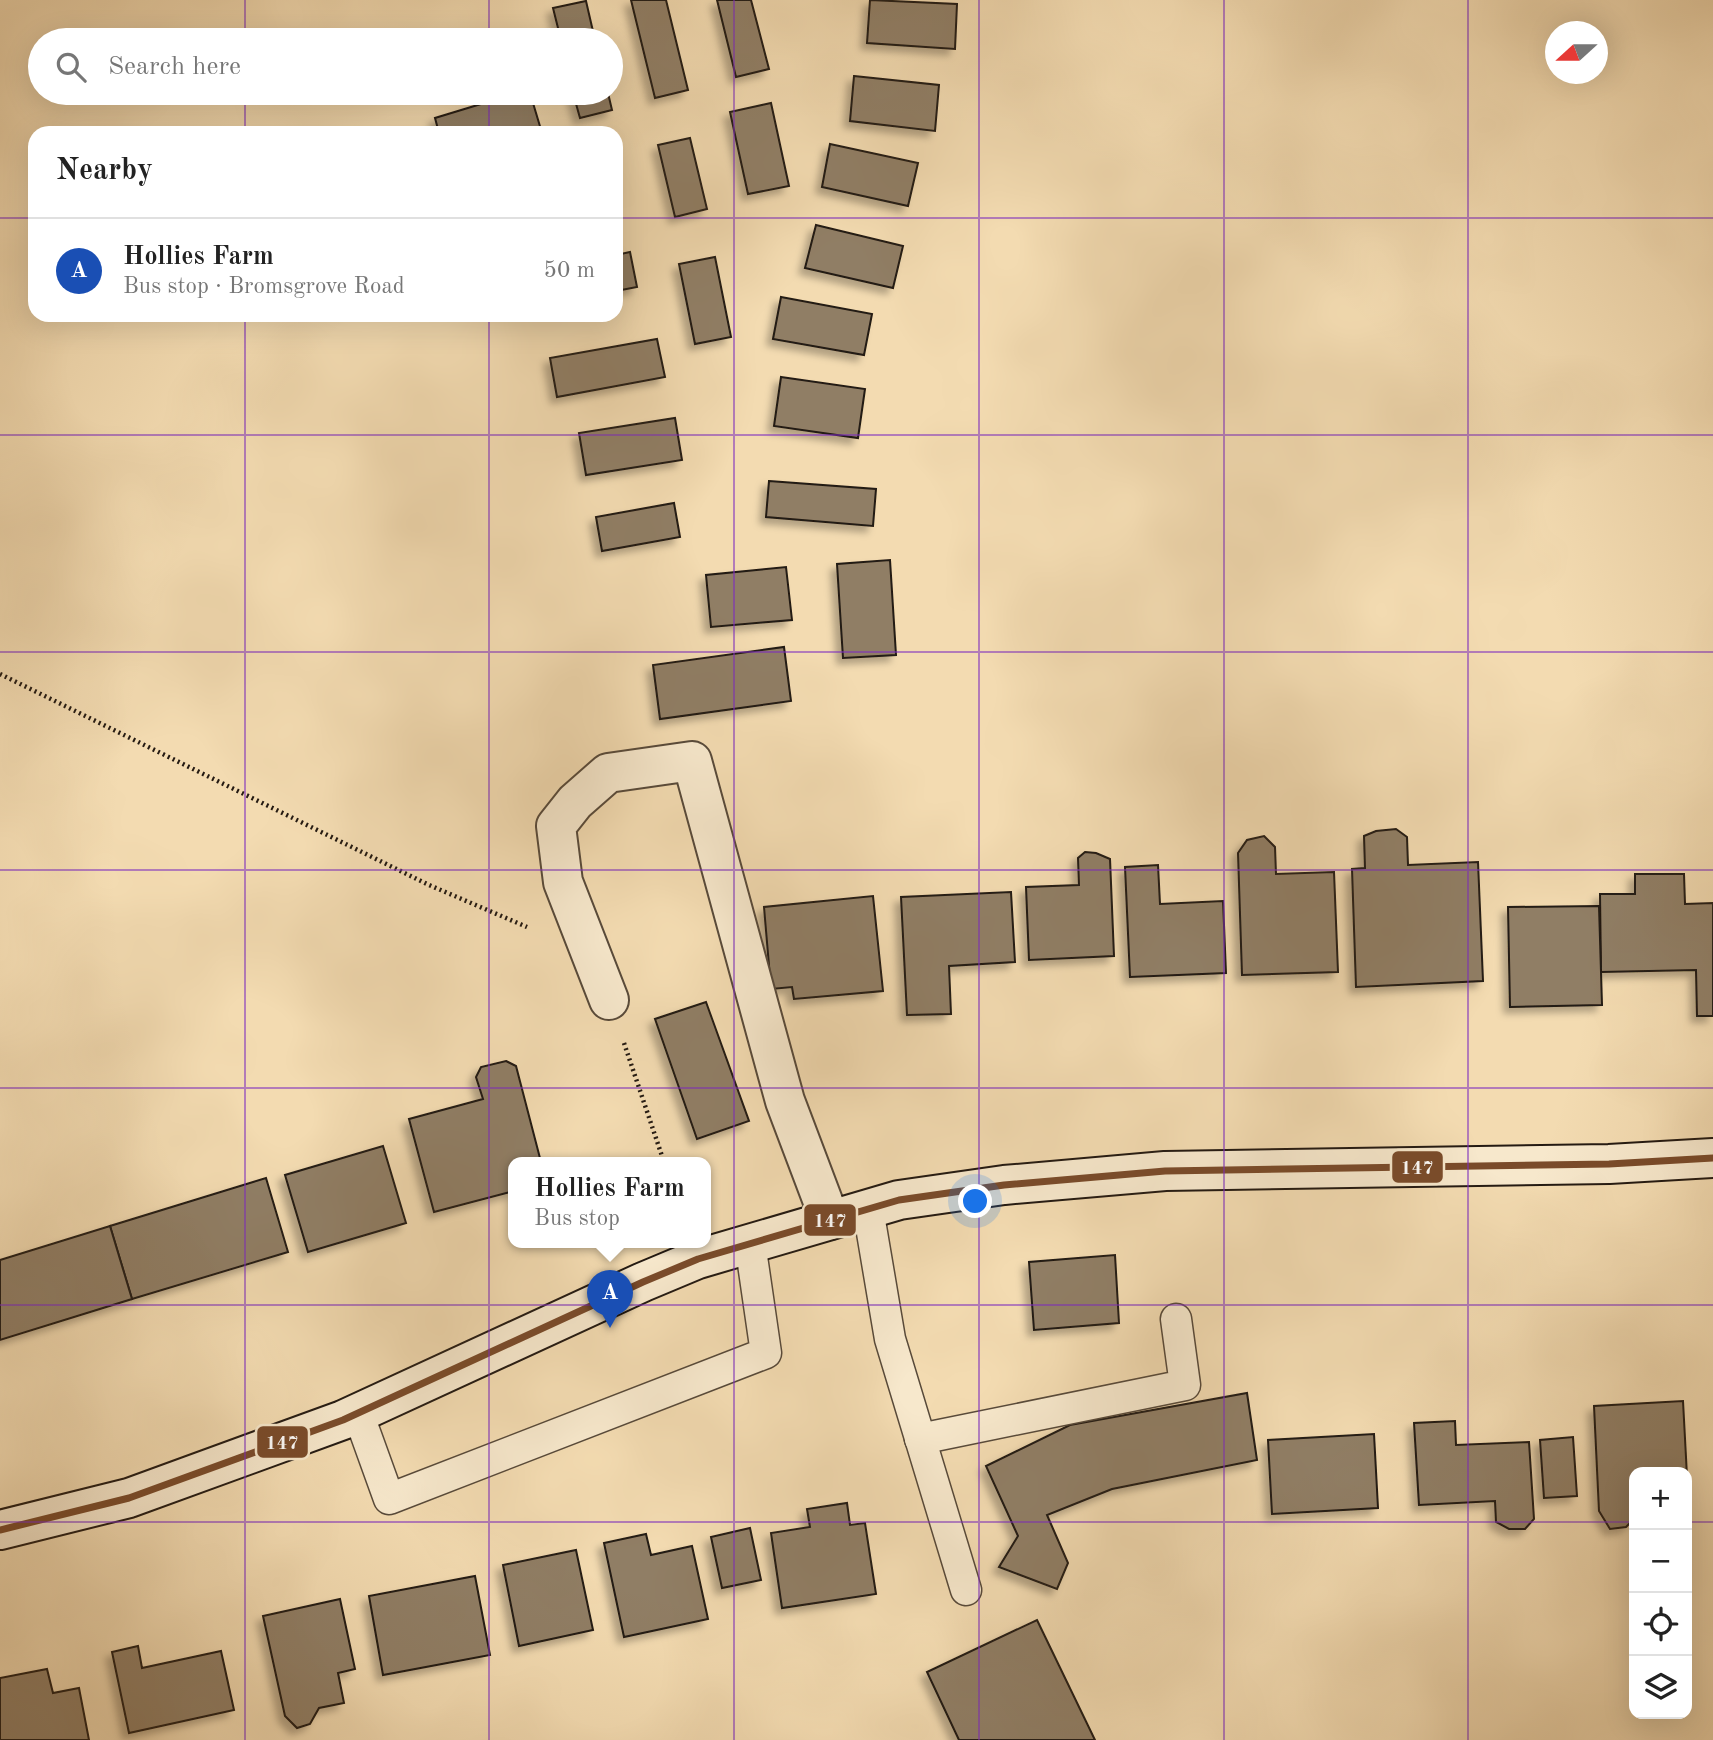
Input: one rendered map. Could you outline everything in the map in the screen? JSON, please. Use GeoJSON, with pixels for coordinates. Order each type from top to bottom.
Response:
{"type":"FeatureCollection","features":[{"type":"Feature","properties":{"kind":"main road"},"geometry":{"type":"LineString","coordinates":[[609,1000],[563,882],[556,826],[575,802],[608,773],[692,761],[785,1101],[830,1220]]}},
{"type":"Feature","properties":{"kind":"main road"},"geometry":{"type":"LineString","coordinates":[[0,1530],[129,1498],[358,1413],[698,1259],[899,1200],[1004,1185],[1165,1171],[1609,1164],[1713,1158]]}},
{"type":"Feature","properties":{"kind":"lane"},"geometry":{"type":"LineString","coordinates":[[868,1209],[890,1339],[966,1590]]}},
{"type":"Feature","properties":{"kind":"lane"},"geometry":{"type":"LineString","coordinates":[[358,1413],[389,1499],[766,1353],[750,1243]]}},
{"type":"Feature","properties":{"kind":"lane"},"geometry":{"type":"LineString","coordinates":[[920,1439],[1185,1385],[1176,1319]]}},
{"type":"Feature","properties":{"kind":"path"},"geometry":{"type":"LineString","coordinates":[[0,674],[429,885],[530,929]]}},
{"type":"Feature","properties":{"kind":"path"},"geometry":{"type":"LineString","coordinates":[[609,1000],[662,1157]]}},
{"type":"Feature","properties":{"kind":"building"},"geometry":{"type":"Polygon","coordinates":[[[631,0],[666,0],[688,90],[655,98],[631,0]]]}},
{"type":"Feature","properties":{"kind":"building"},"geometry":{"type":"Polygon","coordinates":[[[717,0],[751,0],[769,69],[736,77],[717,0]]]}},
{"type":"Feature","properties":{"kind":"building"},"geometry":{"type":"Polygon","coordinates":[[[870,0],[957,4],[955,49],[867,43],[870,0]]]}},
{"type":"Feature","properties":{"kind":"building"},"geometry":{"type":"Polygon","coordinates":[[[586,1],[592,28],[558,28],[553,8],[586,1]]]}},
{"type":"Feature","properties":{"kind":"building"},"geometry":{"type":"Polygon","coordinates":[[[854,76],[939,85],[935,131],[850,121],[854,76]]]}},
{"type":"Feature","properties":{"kind":"building"},"geometry":{"type":"Polygon","coordinates":[[[771,103],[789,186],[748,194],[730,112],[771,103]]]}},
{"type":"Feature","properties":{"kind":"building"},"geometry":{"type":"Polygon","coordinates":[[[478,105],[534,105],[540,126],[437,126],[435,118],[478,105]]]}},
{"type":"Feature","properties":{"kind":"building"},"geometry":{"type":"Polygon","coordinates":[[[576,105],[611,105],[612,110],[580,118],[576,105]]]}},
{"type":"Feature","properties":{"kind":"building"},"geometry":{"type":"Polygon","coordinates":[[[690,138],[707,209],[675,217],[658,145],[690,138]]]}},
{"type":"Feature","properties":{"kind":"building"},"geometry":{"type":"Polygon","coordinates":[[[830,144],[918,163],[908,206],[822,187],[830,144]]]}},
{"type":"Feature","properties":{"kind":"building"},"geometry":{"type":"Polygon","coordinates":[[[816,225],[903,246],[893,288],[805,268],[816,225]]]}},
{"type":"Feature","properties":{"kind":"building"},"geometry":{"type":"Polygon","coordinates":[[[630,252],[637,287],[623,290],[623,254],[630,252]]]}},
{"type":"Feature","properties":{"kind":"building"},"geometry":{"type":"Polygon","coordinates":[[[715,257],[731,337],[695,344],[679,264],[715,257]]]}},
{"type":"Feature","properties":{"kind":"building"},"geometry":{"type":"Polygon","coordinates":[[[781,297],[872,314],[864,355],[773,339],[781,297]]]}},
{"type":"Feature","properties":{"kind":"building"},"geometry":{"type":"Polygon","coordinates":[[[657,339],[665,377],[557,397],[550,358],[657,339]]]}},
{"type":"Feature","properties":{"kind":"building"},"geometry":{"type":"Polygon","coordinates":[[[781,377],[865,389],[858,438],[774,426],[781,377]]]}},
{"type":"Feature","properties":{"kind":"building"},"geometry":{"type":"Polygon","coordinates":[[[675,418],[682,460],[586,475],[579,433],[675,418]]]}},
{"type":"Feature","properties":{"kind":"building"},"geometry":{"type":"Polygon","coordinates":[[[769,481],[876,489],[873,526],[766,517],[769,481]]]}},
{"type":"Feature","properties":{"kind":"building"},"geometry":{"type":"Polygon","coordinates":[[[674,503],[680,537],[602,551],[596,517],[674,503]]]}},
{"type":"Feature","properties":{"kind":"building"},"geometry":{"type":"Polygon","coordinates":[[[890,560],[896,655],[843,658],[837,564],[890,560]]]}},
{"type":"Feature","properties":{"kind":"building"},"geometry":{"type":"Polygon","coordinates":[[[786,567],[792,620],[711,627],[706,575],[786,567]]]}},
{"type":"Feature","properties":{"kind":"building"},"geometry":{"type":"Polygon","coordinates":[[[784,647],[791,701],[660,719],[653,665],[784,647]]]}},
{"type":"Feature","properties":{"kind":"building"},"geometry":{"type":"Polygon","coordinates":[[[1396,829],[1407,837],[1408,865],[1478,862],[1483,981],[1356,987],[1352,869],[1365,868],[1364,836],[1376,831],[1396,829]]]}},
{"type":"Feature","properties":{"kind":"building"},"geometry":{"type":"Polygon","coordinates":[[[1264,836],[1275,847],[1276,874],[1334,872],[1338,972],[1242,975],[1238,853],[1247,840],[1264,836]]]}},
{"type":"Feature","properties":{"kind":"building"},"geometry":{"type":"Polygon","coordinates":[[[1085,852],[1110,859],[1114,956],[1029,960],[1026,887],[1079,885],[1078,858],[1085,852]]]}},
{"type":"Feature","properties":{"kind":"building"},"geometry":{"type":"Polygon","coordinates":[[[1158,865],[1160,904],[1223,901],[1226,973],[1130,977],[1125,867],[1158,865]]]}},
{"type":"Feature","properties":{"kind":"building"},"geometry":{"type":"Polygon","coordinates":[[[1635,874],[1684,874],[1685,904],[1713,903],[1713,1016],[1697,1016],[1696,970],[1601,972],[1600,894],[1635,894],[1635,874]]]}},
{"type":"Feature","properties":{"kind":"building"},"geometry":{"type":"Polygon","coordinates":[[[1011,892],[1015,962],[949,966],[951,1014],[907,1015],[901,897],[1011,892]]]}},
{"type":"Feature","properties":{"kind":"building"},"geometry":{"type":"Polygon","coordinates":[[[873,896],[883,991],[794,999],[792,987],[771,989],[764,907],[873,896]]]}},
{"type":"Feature","properties":{"kind":"building"},"geometry":{"type":"Polygon","coordinates":[[[1599,906],[1602,1005],[1510,1007],[1508,907],[1599,906]]]}},
{"type":"Feature","properties":{"kind":"building"},"geometry":{"type":"Polygon","coordinates":[[[706,1002],[749,1121],[697,1139],[655,1019],[706,1002]]]}},
{"type":"Feature","properties":{"kind":"building"},"geometry":{"type":"Polygon","coordinates":[[[506,1061],[516,1066],[540,1157],[508,1157],[508,1193],[434,1212],[409,1119],[483,1099],[476,1077],[481,1067],[506,1061]]]}},
{"type":"Feature","properties":{"kind":"building"},"geometry":{"type":"Polygon","coordinates":[[[383,1146],[406,1223],[308,1252],[285,1175],[383,1146]]]}},
{"type":"Feature","properties":{"kind":"building"},"geometry":{"type":"Polygon","coordinates":[[[266,1178],[288,1252],[132,1299],[110,1226],[266,1178]]]}},
{"type":"Feature","properties":{"kind":"building"},"geometry":{"type":"Polygon","coordinates":[[[110,1226],[132,1299],[0,1340],[0,1260],[110,1226]]]}},
{"type":"Feature","properties":{"kind":"building"},"geometry":{"type":"Polygon","coordinates":[[[1115,1255],[1119,1323],[1034,1330],[1029,1262],[1115,1255]]]}},
{"type":"Feature","properties":{"kind":"building"},"geometry":{"type":"Polygon","coordinates":[[[1247,1393],[1257,1460],[1112,1489],[1047,1515],[1068,1563],[1057,1589],[999,1567],[1018,1536],[986,1466],[1070,1425],[1247,1393]]]}},
{"type":"Feature","properties":{"kind":"building"},"geometry":{"type":"Polygon","coordinates":[[[1683,1401],[1687,1467],[1629,1467],[1629,1524],[1626,1527],[1610,1529],[1599,1511],[1594,1406],[1683,1401]]]}},
{"type":"Feature","properties":{"kind":"building"},"geometry":{"type":"Polygon","coordinates":[[[1455,1421],[1456,1445],[1529,1442],[1534,1519],[1525,1529],[1509,1529],[1496,1522],[1495,1501],[1419,1505],[1414,1423],[1455,1421]]]}},
{"type":"Feature","properties":{"kind":"building"},"geometry":{"type":"Polygon","coordinates":[[[1374,1434],[1378,1508],[1272,1514],[1268,1440],[1374,1434]]]}},
{"type":"Feature","properties":{"kind":"building"},"geometry":{"type":"Polygon","coordinates":[[[1573,1437],[1577,1496],[1544,1498],[1540,1440],[1573,1437]]]}},
{"type":"Feature","properties":{"kind":"building"},"geometry":{"type":"Polygon","coordinates":[[[847,1503],[850,1525],[865,1523],[876,1594],[782,1608],[771,1533],[810,1527],[807,1509],[847,1503]]]}},
{"type":"Feature","properties":{"kind":"building"},"geometry":{"type":"Polygon","coordinates":[[[750,1528],[761,1580],[722,1588],[711,1537],[750,1528]]]}},
{"type":"Feature","properties":{"kind":"building"},"geometry":{"type":"Polygon","coordinates":[[[646,1534],[651,1555],[692,1546],[708,1619],[624,1637],[604,1543],[646,1534]]]}},
{"type":"Feature","properties":{"kind":"building"},"geometry":{"type":"Polygon","coordinates":[[[576,1550],[593,1630],[519,1646],[503,1565],[576,1550]]]}},
{"type":"Feature","properties":{"kind":"building"},"geometry":{"type":"Polygon","coordinates":[[[475,1576],[490,1655],[383,1675],[369,1596],[475,1576]]]}},
{"type":"Feature","properties":{"kind":"building"},"geometry":{"type":"Polygon","coordinates":[[[340,1599],[355,1669],[338,1673],[344,1703],[319,1708],[310,1724],[297,1728],[285,1716],[263,1616],[340,1599]]]}},
{"type":"Feature","properties":{"kind":"building"},"geometry":{"type":"Polygon","coordinates":[[[1037,1620],[1095,1740],[959,1740],[927,1672],[1037,1620]]]}},
{"type":"Feature","properties":{"kind":"building"},"geometry":{"type":"Polygon","coordinates":[[[138,1646],[142,1668],[221,1651],[234,1710],[129,1733],[112,1652],[138,1646]]]}},
{"type":"Feature","properties":{"kind":"building"},"geometry":{"type":"Polygon","coordinates":[[[47,1669],[53,1693],[79,1688],[89,1740],[0,1740],[0,1678],[47,1669]]]}},
{"type":"Feature","properties":{"kind":"transit line","name":"147"},"geometry":{"type":"LineString","coordinates":[[0,1530],[129,1498],[343,1420],[698,1259],[899,1200],[1004,1185],[1165,1171],[1609,1164],[1713,1158]]}},
{"type":"Feature","properties":{"kind":"place","name":"Hollies Farm"},"geometry":{"type":"Point","coordinates":[610,1328]}}]}
